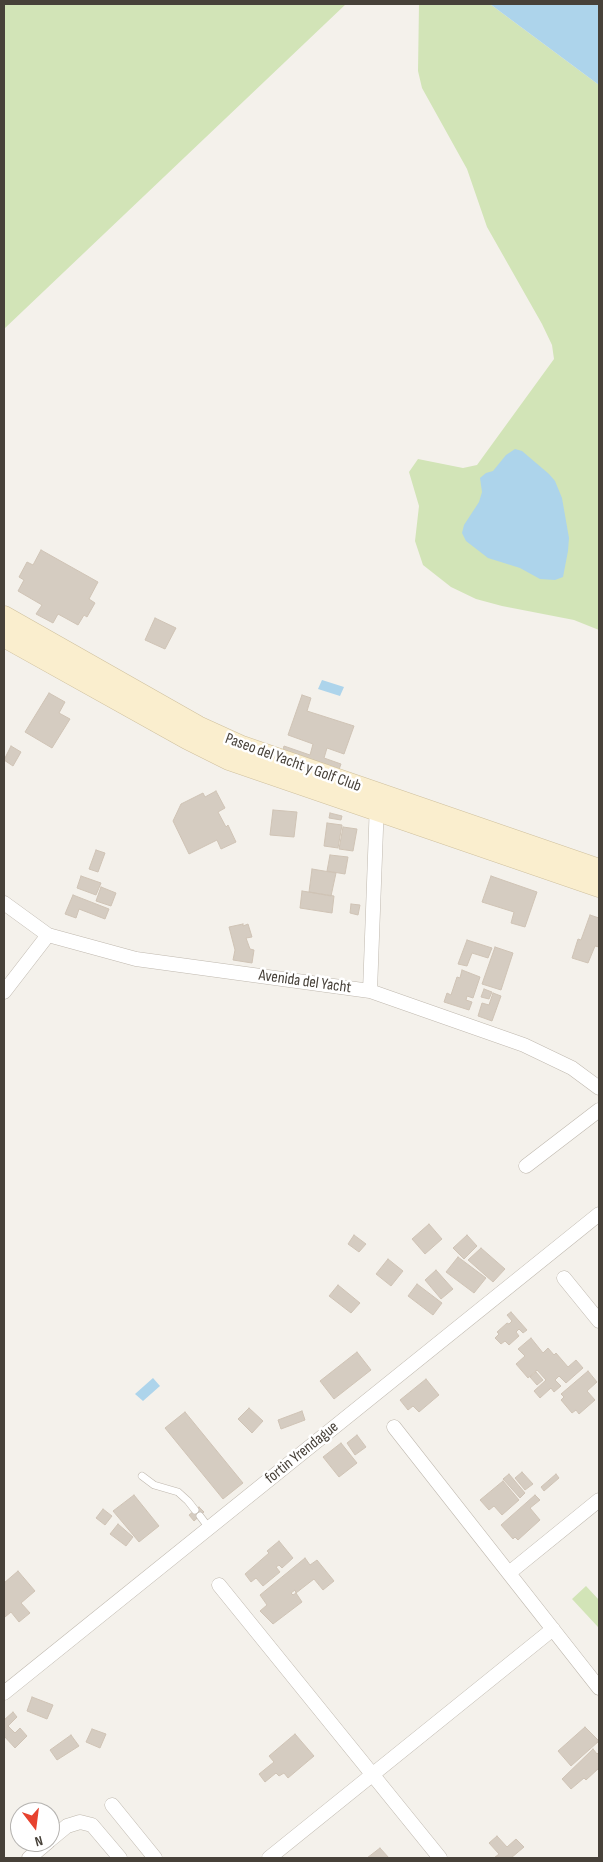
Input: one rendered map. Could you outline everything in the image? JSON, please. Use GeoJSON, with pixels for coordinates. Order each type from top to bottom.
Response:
{"type":"FeatureCollection","features":[{"type":"Feature","properties":{"kind":"main road","name":"Paseo del Yacht y Golf Club"},"geometry":{"type":"LineString","coordinates":[[4,616],[198,726],[377,802],[599,887]]}},
{"type":"Feature","properties":{"kind":"main road","name":"Paseo del Yacht y Golf Club"},"geometry":{"type":"LineString","coordinates":[[4,637],[187,739],[229,760],[293,783],[377,802],[599,869]]}},
{"type":"Feature","properties":{"kind":"street"},"geometry":{"type":"LineString","coordinates":[[370,991],[377,802]]}},
{"type":"Feature","properties":{"kind":"street","name":"Avenida del Yacht"},"geometry":{"type":"LineString","coordinates":[[4,903],[48,935],[136,959],[370,991],[524,1045],[572,1068],[599,1088]]}},
{"type":"Feature","properties":{"kind":"street"},"geometry":{"type":"LineString","coordinates":[[4,992],[48,935]]}},
{"type":"Feature","properties":{"kind":"street"},"geometry":{"type":"LineString","coordinates":[[526,1166],[599,1110]]}},
{"type":"Feature","properties":{"kind":"street","name":"fortin Yrendague"},"geometry":{"type":"LineString","coordinates":[[4,1692],[599,1214]]}},
{"type":"Feature","properties":{"kind":"street"},"geometry":{"type":"LineString","coordinates":[[564,1278],[599,1321]]}},
{"type":"Feature","properties":{"kind":"street"},"geometry":{"type":"LineString","coordinates":[[394,1427],[553,1629],[598,1683]]}},
{"type":"Feature","properties":{"kind":"street"},"geometry":{"type":"LineString","coordinates":[[509,1573],[599,1500]]}},
{"type":"Feature","properties":{"kind":"street"},"geometry":{"type":"LineString","coordinates":[[219,1584],[440,1858]]}},
{"type":"Feature","properties":{"kind":"street"},"geometry":{"type":"LineString","coordinates":[[269,1858],[553,1629]]}},
{"type":"Feature","properties":{"kind":"street"},"geometry":{"type":"LineString","coordinates":[[112,1805],[155,1858]]}},
{"type":"Feature","properties":{"kind":"street"},"geometry":{"type":"LineString","coordinates":[[60,1832],[67,1826],[80,1822],[92,1825],[120,1858]]}},
{"type":"Feature","properties":{"kind":"lane"},"geometry":{"type":"LineString","coordinates":[[142,1476],[154,1485],[178,1492],[188,1500],[209,1528]]}},
{"type":"Feature","properties":{"kind":"green space"},"geometry":{"type":"Polygon","coordinates":[[[4,4],[346,4],[4,329],[4,4]]]}},
{"type":"Feature","properties":{"kind":"green space"},"geometry":{"type":"Polygon","coordinates":[[[419,4],[490,4],[599,85],[599,630],[574,620],[476,599],[451,587],[423,565],[415,541],[419,506],[409,472],[418,459],[463,468],[477,465],[554,359],[552,345],[542,324],[487,227],[467,169],[422,88],[418,71],[419,4]]]}},
{"type":"Feature","properties":{"kind":"green space"},"geometry":{"type":"Polygon","coordinates":[[[586,1586],[599,1600],[598,1627],[572,1599],[586,1586]]]}},
{"type":"Feature","properties":{"kind":"water"},"geometry":{"type":"Polygon","coordinates":[[[490,4],[599,4],[599,85],[490,4]]]}},
{"type":"Feature","properties":{"kind":"water"},"geometry":{"type":"Polygon","coordinates":[[[515,449],[522,451],[549,474],[555,481],[562,498],[569,538],[568,551],[563,577],[555,580],[540,579],[520,568],[488,558],[466,541],[462,533],[464,525],[479,502],[482,492],[480,478],[486,473],[493,471],[506,455],[515,449]]]}},
{"type":"Feature","properties":{"kind":"water"},"geometry":{"type":"Polygon","coordinates":[[[322,680],[344,687],[340,696],[318,689],[322,680]]]}},
{"type":"Feature","properties":{"kind":"water"},"geometry":{"type":"Polygon","coordinates":[[[153,1378],[160,1386],[143,1401],[135,1394],[153,1378]]]}},
{"type":"Feature","properties":{"kind":"building"},"geometry":{"type":"Polygon","coordinates":[[[41,550],[98,582],[89,599],[95,603],[87,617],[84,615],[78,625],[58,614],[53,623],[36,614],[42,605],[18,591],[24,580],[19,577],[27,562],[33,565],[41,550]]]}},
{"type":"Feature","properties":{"kind":"building"},"geometry":{"type":"Polygon","coordinates":[[[155,618],[176,628],[165,649],[145,640],[155,618]]]}},
{"type":"Feature","properties":{"kind":"building"},"geometry":{"type":"Polygon","coordinates":[[[49,693],[65,702],[59,713],[70,719],[52,748],[25,732],[49,693]]]}},
{"type":"Feature","properties":{"kind":"building"},"geometry":{"type":"Polygon","coordinates":[[[302,695],[311,698],[307,711],[354,726],[344,754],[327,748],[324,758],[341,764],[337,775],[281,757],[284,746],[310,755],[313,744],[288,735],[302,695]]]}},
{"type":"Feature","properties":{"kind":"building"},"geometry":{"type":"Polygon","coordinates":[[[11,746],[21,752],[13,766],[4,760],[11,746]]]}},
{"type":"Feature","properties":{"kind":"building"},"geometry":{"type":"Polygon","coordinates":[[[216,791],[225,808],[218,812],[226,827],[228,825],[236,842],[221,849],[217,840],[189,854],[173,821],[181,804],[203,793],[205,797],[216,791]]]}},
{"type":"Feature","properties":{"kind":"building"},"geometry":{"type":"Polygon","coordinates":[[[273,810],[297,812],[294,837],[270,835],[273,810]]]}},
{"type":"Feature","properties":{"kind":"building"},"geometry":{"type":"Polygon","coordinates":[[[330,813],[342,816],[341,820],[329,818],[330,813]]]}},
{"type":"Feature","properties":{"kind":"building"},"geometry":{"type":"Polygon","coordinates":[[[327,823],[342,825],[338,848],[324,846],[327,823]]]}},
{"type":"Feature","properties":{"kind":"building"},"geometry":{"type":"Polygon","coordinates":[[[343,827],[357,829],[353,851],[339,849],[343,827]]]}},
{"type":"Feature","properties":{"kind":"building"},"geometry":{"type":"Polygon","coordinates":[[[96,850],[105,853],[98,872],[89,869],[96,850]]]}},
{"type":"Feature","properties":{"kind":"building"},"geometry":{"type":"Polygon","coordinates":[[[330,855],[348,857],[345,874],[327,871],[330,855]]]}},
{"type":"Feature","properties":{"kind":"building"},"geometry":{"type":"Polygon","coordinates":[[[312,869],[336,873],[331,896],[309,892],[312,869]]]}},
{"type":"Feature","properties":{"kind":"building"},"geometry":{"type":"Polygon","coordinates":[[[81,876],[101,883],[96,895],[77,888],[81,876]]]}},
{"type":"Feature","properties":{"kind":"building"},"geometry":{"type":"Polygon","coordinates":[[[491,876],[537,892],[525,927],[511,923],[514,912],[482,902],[491,876]]]}},
{"type":"Feature","properties":{"kind":"building"},"geometry":{"type":"Polygon","coordinates":[[[101,887],[116,893],[111,906],[96,901],[101,887]]]}},
{"type":"Feature","properties":{"kind":"building"},"geometry":{"type":"Polygon","coordinates":[[[302,891],[334,896],[332,913],[300,908],[302,891]]]}},
{"type":"Feature","properties":{"kind":"building"},"geometry":{"type":"Polygon","coordinates":[[[73,895],[109,909],[105,919],[79,909],[76,918],[65,914],[73,895]]]}},
{"type":"Feature","properties":{"kind":"building"},"geometry":{"type":"Polygon","coordinates":[[[351,904],[360,905],[358,915],[350,913],[351,904]]]}},
{"type":"Feature","properties":{"kind":"building"},"geometry":{"type":"Polygon","coordinates":[[[590,915],[599,918],[599,947],[595,946],[588,963],[572,958],[578,939],[581,940],[590,915]]]}},
{"type":"Feature","properties":{"kind":"building"},"geometry":{"type":"Polygon","coordinates":[[[243,924],[243,926],[248,924],[252,937],[246,938],[250,949],[254,950],[252,963],[233,960],[235,950],[229,927],[243,924]]]}},
{"type":"Feature","properties":{"kind":"building"},"geometry":{"type":"Polygon","coordinates":[[[467,940],[492,948],[488,958],[472,953],[467,966],[458,964],[467,940]]]}},
{"type":"Feature","properties":{"kind":"building"},"geometry":{"type":"Polygon","coordinates":[[[495,947],[513,953],[501,990],[482,984],[495,947]]]}},
{"type":"Feature","properties":{"kind":"building"},"geometry":{"type":"Polygon","coordinates":[[[462,970],[480,977],[473,998],[467,996],[466,1000],[472,1002],[469,1010],[444,1002],[447,993],[451,995],[457,977],[460,978],[462,970]]]}},
{"type":"Feature","properties":{"kind":"building"},"geometry":{"type":"Polygon","coordinates":[[[484,989],[492,992],[489,999],[481,997],[484,989]]]}},
{"type":"Feature","properties":{"kind":"building"},"geometry":{"type":"Polygon","coordinates":[[[493,993],[501,996],[492,1021],[478,1016],[482,1003],[489,1005],[493,993]]]}},
{"type":"Feature","properties":{"kind":"building"},"geometry":{"type":"Polygon","coordinates":[[[429,1224],[442,1239],[425,1254],[412,1239],[429,1224]]]}},
{"type":"Feature","properties":{"kind":"building"},"geometry":{"type":"Polygon","coordinates":[[[354,1235],[366,1244],[359,1252],[348,1244],[354,1235]]]}},
{"type":"Feature","properties":{"kind":"building"},"geometry":{"type":"Polygon","coordinates":[[[467,1235],[477,1246],[464,1259],[453,1248],[467,1235]]]}},
{"type":"Feature","properties":{"kind":"building"},"geometry":{"type":"Polygon","coordinates":[[[481,1248],[505,1269],[493,1282],[468,1260],[481,1248]]]}},
{"type":"Feature","properties":{"kind":"building"},"geometry":{"type":"Polygon","coordinates":[[[458,1257],[486,1278],[474,1293],[446,1272],[458,1257]]]}},
{"type":"Feature","properties":{"kind":"building"},"geometry":{"type":"Polygon","coordinates":[[[388,1259],[403,1271],[391,1286],[376,1274],[388,1259]]]}},
{"type":"Feature","properties":{"kind":"building"},"geometry":{"type":"Polygon","coordinates":[[[436,1270],[453,1289],[441,1299],[425,1280],[436,1270]]]}},
{"type":"Feature","properties":{"kind":"building"},"geometry":{"type":"Polygon","coordinates":[[[417,1284],[442,1303],[433,1315],[408,1296],[417,1284]]]}},
{"type":"Feature","properties":{"kind":"building"},"geometry":{"type":"Polygon","coordinates":[[[338,1285],[360,1303],[351,1313],[329,1296],[338,1285]]]}},
{"type":"Feature","properties":{"kind":"building"},"geometry":{"type":"Polygon","coordinates":[[[511,1312],[527,1330],[523,1333],[519,1329],[516,1332],[519,1336],[509,1345],[505,1341],[501,1344],[495,1338],[499,1334],[497,1332],[512,1321],[507,1315],[511,1312]]]}},
{"type":"Feature","properties":{"kind":"building"},"geometry":{"type":"Polygon","coordinates":[[[531,1338],[543,1353],[548,1348],[554,1355],[556,1353],[568,1367],[576,1360],[583,1368],[566,1383],[559,1376],[555,1380],[561,1386],[554,1392],[551,1388],[540,1398],[534,1391],[546,1380],[537,1370],[528,1378],[516,1364],[525,1356],[518,1349],[531,1338]]]}},
{"type":"Feature","properties":{"kind":"building"},"geometry":{"type":"Polygon","coordinates":[[[357,1352],[371,1370],[334,1399],[320,1381],[357,1352]]]}},
{"type":"Feature","properties":{"kind":"building"},"geometry":{"type":"Polygon","coordinates":[[[588,1371],[597,1382],[587,1391],[595,1400],[579,1414],[576,1410],[572,1413],[561,1400],[564,1397],[561,1394],[588,1371]]]}},
{"type":"Feature","properties":{"kind":"building"},"geometry":{"type":"Polygon","coordinates":[[[536,1372],[543,1380],[537,1385],[530,1377],[536,1372]]]}},
{"type":"Feature","properties":{"kind":"building"},"geometry":{"type":"Polygon","coordinates":[[[426,1379],[439,1395],[419,1412],[413,1406],[408,1410],[400,1400],[426,1379]]]}},
{"type":"Feature","properties":{"kind":"building"},"geometry":{"type":"Polygon","coordinates":[[[249,1408],[263,1421],[252,1433],[238,1419],[249,1408]]]}},
{"type":"Feature","properties":{"kind":"building"},"geometry":{"type":"Polygon","coordinates":[[[302,1411],[305,1420],[281,1429],[278,1420],[302,1411]]]}},
{"type":"Feature","properties":{"kind":"building"},"geometry":{"type":"Polygon","coordinates":[[[185,1412],[243,1483],[223,1499],[165,1428],[185,1412]]]}},
{"type":"Feature","properties":{"kind":"building"},"geometry":{"type":"Polygon","coordinates":[[[357,1435],[366,1447],[355,1455],[347,1443],[357,1435]]]}},
{"type":"Feature","properties":{"kind":"building"},"geometry":{"type":"Polygon","coordinates":[[[341,1443],[357,1463],[339,1477],[323,1457],[341,1443]]]}},
{"type":"Feature","properties":{"kind":"building"},"geometry":{"type":"Polygon","coordinates":[[[522,1472],[533,1484],[525,1490],[515,1478],[522,1472]]]}},
{"type":"Feature","properties":{"kind":"building"},"geometry":{"type":"Polygon","coordinates":[[[509,1474],[525,1493],[520,1498],[503,1479],[509,1474]]]}},
{"type":"Feature","properties":{"kind":"building"},"geometry":{"type":"Polygon","coordinates":[[[556,1474],[559,1478],[544,1491],[541,1487],[556,1474]]]}},
{"type":"Feature","properties":{"kind":"building"},"geometry":{"type":"Polygon","coordinates":[[[503,1481],[519,1500],[502,1515],[494,1506],[489,1510],[480,1500],[503,1481]]]}},
{"type":"Feature","properties":{"kind":"building"},"geometry":{"type":"Polygon","coordinates":[[[134,1495],[159,1526],[139,1542],[113,1511],[134,1495]]]}},
{"type":"Feature","properties":{"kind":"building"},"geometry":{"type":"Polygon","coordinates":[[[535,1495],[540,1500],[530,1508],[540,1520],[518,1540],[515,1537],[513,1539],[501,1525],[535,1495]]]}},
{"type":"Feature","properties":{"kind":"building"},"geometry":{"type":"Polygon","coordinates":[[[199,1507],[204,1512],[194,1521],[189,1515],[199,1507]]]}},
{"type":"Feature","properties":{"kind":"building"},"geometry":{"type":"Polygon","coordinates":[[[103,1509],[112,1516],[105,1525],[96,1518],[103,1509]]]}},
{"type":"Feature","properties":{"kind":"building"},"geometry":{"type":"Polygon","coordinates":[[[118,1524],[133,1537],[126,1546],[110,1534],[118,1524]]]}},
{"type":"Feature","properties":{"kind":"building"},"geometry":{"type":"Polygon","coordinates":[[[279,1541],[293,1558],[282,1568],[279,1565],[276,1567],[280,1572],[263,1586],[256,1578],[251,1582],[245,1574],[269,1553],[267,1551],[279,1541]]]}},
{"type":"Feature","properties":{"kind":"building"},"geometry":{"type":"Polygon","coordinates":[[[305,1558],[310,1565],[317,1560],[334,1581],[323,1590],[314,1579],[296,1593],[302,1602],[273,1624],[260,1611],[267,1605],[260,1595],[305,1558]]]}},
{"type":"Feature","properties":{"kind":"building"},"geometry":{"type":"Polygon","coordinates":[[[18,1571],[35,1591],[21,1603],[30,1613],[19,1622],[11,1612],[4,1616],[4,1583],[18,1571]]]}},
{"type":"Feature","properties":{"kind":"building"},"geometry":{"type":"Polygon","coordinates":[[[32,1697],[53,1705],[47,1719],[27,1711],[32,1697]]]}},
{"type":"Feature","properties":{"kind":"building"},"geometry":{"type":"Polygon","coordinates":[[[13,1712],[17,1717],[8,1726],[15,1733],[20,1728],[27,1736],[15,1748],[4,1736],[4,1720],[13,1712]]]}},
{"type":"Feature","properties":{"kind":"building"},"geometry":{"type":"Polygon","coordinates":[[[585,1727],[599,1741],[571,1766],[558,1751],[585,1727]]]}},
{"type":"Feature","properties":{"kind":"building"},"geometry":{"type":"Polygon","coordinates":[[[92,1729],[106,1734],[100,1748],[86,1742],[92,1729]]]}},
{"type":"Feature","properties":{"kind":"building"},"geometry":{"type":"Polygon","coordinates":[[[295,1734],[314,1756],[288,1778],[284,1773],[279,1776],[276,1773],[265,1782],[259,1774],[274,1762],[269,1756],[295,1734]]]}},
{"type":"Feature","properties":{"kind":"building"},"geometry":{"type":"Polygon","coordinates":[[[71,1735],[79,1746],[57,1760],[50,1750],[71,1735]]]}},
{"type":"Feature","properties":{"kind":"building"},"geometry":{"type":"Polygon","coordinates":[[[593,1749],[597,1754],[599,1752],[599,1768],[586,1780],[584,1778],[571,1789],[562,1779],[593,1749]]]}},
{"type":"Feature","properties":{"kind":"building"},"geometry":{"type":"Polygon","coordinates":[[[497,1836],[507,1847],[516,1839],[524,1847],[511,1858],[494,1858],[499,1854],[489,1843],[497,1836]]]}},
{"type":"Feature","properties":{"kind":"building"},"geometry":{"type":"Polygon","coordinates":[[[380,1848],[389,1858],[367,1858],[380,1848]]]}}]}
